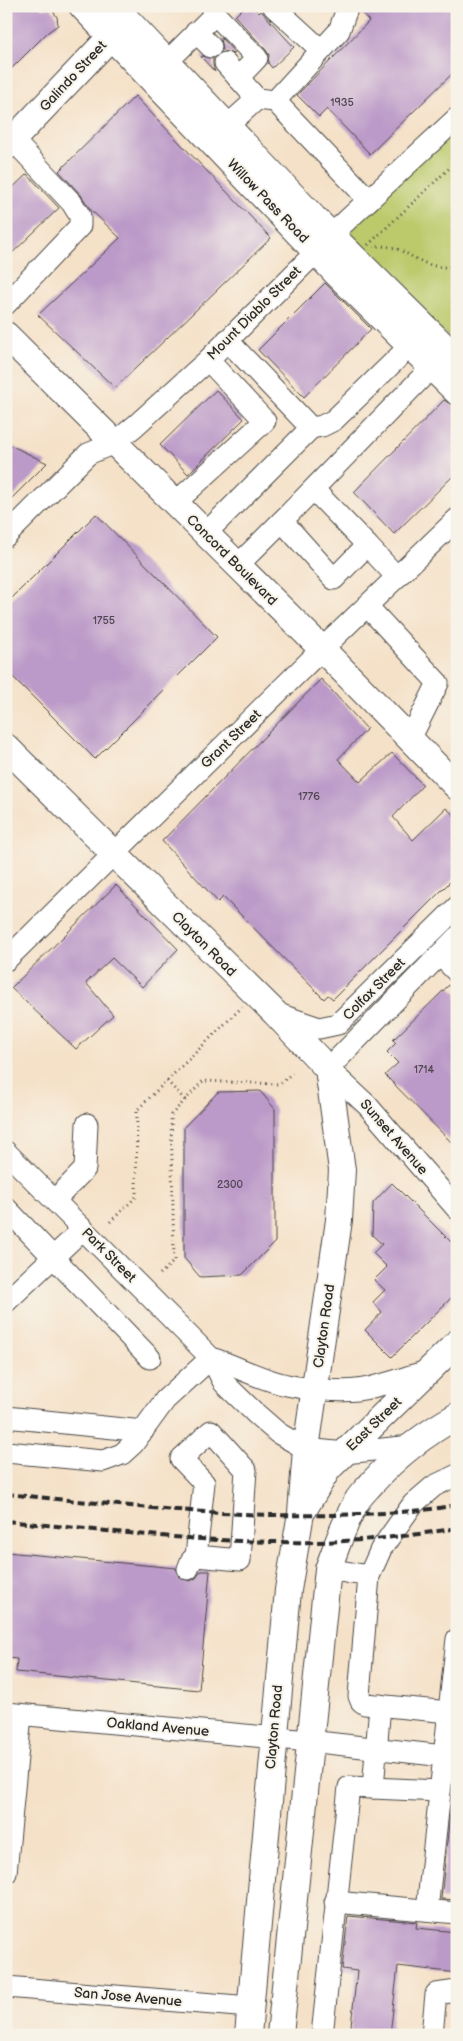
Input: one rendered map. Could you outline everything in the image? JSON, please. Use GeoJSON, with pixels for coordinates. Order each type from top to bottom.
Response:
{"type":"FeatureCollection","features":[{"type":"Feature","properties":{"kind":"main road","name":"Willow Pass Road"},"geometry":{"type":"LineString","coordinates":[[82,6],[123,17],[168,61],[227,126],[323,242],[338,276],[457,392]]}},
{"type":"Feature","properties":{"kind":"main road","name":"Willow Pass Road"},"geometry":{"type":"LineString","coordinates":[[123,17],[323,242],[457,359]]}},
{"type":"Feature","properties":{"kind":"main road","name":"Galindo Street"},"geometry":{"type":"LineString","coordinates":[[10,143],[123,17]]}},
{"type":"Feature","properties":{"kind":"main road","name":"Concord Boulevard"},"geometry":{"type":"LineString","coordinates":[[6,335],[322,649],[457,787]]}},
{"type":"Feature","properties":{"kind":"main road","name":"Clayton Road"},"geometry":{"type":"LineString","coordinates":[[6,747],[275,1013],[328,1069],[342,1170],[339,1220],[306,1449],[301,1513],[288,1590],[273,1738],[248,2035]]}},
{"type":"Feature","properties":{"kind":"main road","name":"East Street"},"geometry":{"type":"LineString","coordinates":[[301,1513],[328,1469],[457,1343]]}},
{"type":"Feature","properties":{"kind":"main road"},"geometry":{"type":"LineString","coordinates":[[280,2035],[328,1568],[343,1528],[358,1499],[384,1469],[411,1446],[434,1428],[457,1416]]}},
{"type":"Feature","properties":{"kind":"street"},"geometry":{"type":"LineString","coordinates":[[273,6],[321,50]]}},
{"type":"Feature","properties":{"kind":"street"},"geometry":{"type":"LineString","coordinates":[[227,126],[266,100],[321,50],[339,31],[348,6]]}},
{"type":"Feature","properties":{"kind":"street"},"geometry":{"type":"LineString","coordinates":[[168,61],[214,14],[257,58],[225,63]]}},
{"type":"Feature","properties":{"kind":"street"},"geometry":{"type":"LineString","coordinates":[[196,32],[225,63],[369,200]]}},
{"type":"Feature","properties":{"kind":"street","name":"Mount Diablo Street"},"geometry":{"type":"LineString","coordinates":[[6,536],[88,454],[114,443],[208,360],[309,259],[323,242],[457,118]]}},
{"type":"Feature","properties":{"kind":"street"},"geometry":{"type":"LineString","coordinates":[[6,304],[80,226],[80,216],[72,203],[10,143]]}},
{"type":"Feature","properties":{"kind":"street"},"geometry":{"type":"LineString","coordinates":[[227,340],[311,428]]}},
{"type":"Feature","properties":{"kind":"street"},"geometry":{"type":"LineString","coordinates":[[206,533],[311,428],[322,426],[334,420],[410,346]]}},
{"type":"Feature","properties":{"kind":"street"},"geometry":{"type":"LineString","coordinates":[[174,503],[265,421],[208,360]]}},
{"type":"Feature","properties":{"kind":"street"},"geometry":{"type":"LineString","coordinates":[[238,565],[314,490],[432,367]]}},
{"type":"Feature","properties":{"kind":"street"},"geometry":{"type":"LineString","coordinates":[[314,490],[397,577]]}},
{"type":"Feature","properties":{"kind":"street","name":"Grant Street"},"geometry":{"type":"LineString","coordinates":[[6,960],[457,519]]}},
{"type":"Feature","properties":{"kind":"street"},"geometry":{"type":"LineString","coordinates":[[282,521],[334,579],[367,545]]}},
{"type":"Feature","properties":{"kind":"street"},"geometry":{"type":"LineString","coordinates":[[367,606],[438,682],[410,739]]}},
{"type":"Feature","properties":{"kind":"street","name":"Colfax Street"},"geometry":{"type":"LineString","coordinates":[[275,1013],[319,1028],[338,1024],[457,907]]}},
{"type":"Feature","properties":{"kind":"street","name":"Colfax Street"},"geometry":{"type":"LineString","coordinates":[[328,1069],[457,937]]}},
{"type":"Feature","properties":{"kind":"street"},"geometry":{"type":"LineString","coordinates":[[440,955],[457,972]]}},
{"type":"Feature","properties":{"kind":"street","name":"Sunset Avenue"},"geometry":{"type":"LineString","coordinates":[[328,1069],[367,1105],[457,1209]]}},
{"type":"Feature","properties":{"kind":"street"},"geometry":{"type":"LineString","coordinates":[[54,1200],[85,1169],[87,1124]]}},
{"type":"Feature","properties":{"kind":"street","name":"Park Street"},"geometry":{"type":"LineString","coordinates":[[6,1152],[211,1358],[224,1383],[278,1433],[306,1449],[345,1453],[411,1446]]}},
{"type":"Feature","properties":{"kind":"street"},"geometry":{"type":"LineString","coordinates":[[6,1208],[150,1358]]}},
{"type":"Feature","properties":{"kind":"street"},"geometry":{"type":"LineString","coordinates":[[6,1302],[82,1229]]}},
{"type":"Feature","properties":{"kind":"street"},"geometry":{"type":"LineString","coordinates":[[6,1452],[103,1461],[122,1454],[133,1444],[166,1400],[211,1358]]}},
{"type":"Feature","properties":{"kind":"street","name":"Park Street"},"geometry":{"type":"LineString","coordinates":[[211,1358],[288,1386],[315,1389],[357,1390],[428,1371]]}},
{"type":"Feature","properties":{"kind":"street"},"geometry":{"type":"LineString","coordinates":[[6,1417],[143,1431]]}},
{"type":"Feature","properties":{"kind":"street"},"geometry":{"type":"LineString","coordinates":[[211,1431],[246,1470],[240,1560],[192,1563],[204,1483],[181,1459],[211,1431]]}},
{"type":"Feature","properties":{"kind":"street"},"geometry":{"type":"LineString","coordinates":[[449,1712],[364,1704],[359,1696],[369,1576],[381,1549],[413,1504],[434,1486],[457,1475]]}},
{"type":"Feature","properties":{"kind":"street"},"geometry":{"type":"LineString","coordinates":[[328,1568],[369,1576]]}},
{"type":"Feature","properties":{"kind":"street"},"geometry":{"type":"LineString","coordinates":[[427,1910],[457,1639]]}},
{"type":"Feature","properties":{"kind":"street"},"geometry":{"type":"LineString","coordinates":[[374,1788],[380,1705]]}},
{"type":"Feature","properties":{"kind":"street"},"geometry":{"type":"LineString","coordinates":[[6,1873],[13,1714]]}},
{"type":"Feature","properties":{"kind":"street","name":"Oakland Avenue"},"geometry":{"type":"LineString","coordinates":[[13,1714],[309,1741],[444,1756]]}},
{"type":"Feature","properties":{"kind":"street"},"geometry":{"type":"LineString","coordinates":[[322,2035],[349,1787],[440,1791]]}},
{"type":"Feature","properties":{"kind":"street"},"geometry":{"type":"LineString","coordinates":[[335,1902],[457,1913]]}},
{"type":"Feature","properties":{"kind":"street","name":"San Jose Avenue"},"geometry":{"type":"LineString","coordinates":[[6,1987],[250,2007]]}},
{"type":"Feature","properties":{"kind":"street"},"geometry":{"type":"LineString","coordinates":[[432,2035],[436,1994],[457,1991]]}},
{"type":"Feature","properties":{"kind":"path"},"geometry":{"type":"LineString","coordinates":[[457,161],[367,246],[395,248],[419,262],[439,268],[457,265]]}},
{"type":"Feature","properties":{"kind":"path"},"geometry":{"type":"LineString","coordinates":[[110,1222],[136,1197],[137,1110],[255,994]]}},
{"type":"Feature","properties":{"kind":"path"},"geometry":{"type":"LineString","coordinates":[[160,1274],[174,1261],[171,1115],[203,1081],[280,1084],[292,1074]]}},
{"type":"Feature","properties":{"kind":"path"},"geometry":{"type":"LineString","coordinates":[[167,1081],[185,1100]]}},
{"type":"Feature","properties":{"kind":"green space"},"geometry":{"type":"Polygon","coordinates":[[[457,118],[457,344],[331,235],[457,118]]]}},
{"type":"Feature","properties":{"kind":"building"},"geometry":{"type":"Polygon","coordinates":[[[6,6],[51,8],[57,17],[58,25],[48,32],[6,74],[6,6]]]}},
{"type":"Feature","properties":{"kind":"building"},"geometry":{"type":"Polygon","coordinates":[[[245,6],[252,6],[259,13],[261,11],[294,47],[272,68],[268,63],[269,55],[266,50],[235,16],[245,6]]]}},
{"type":"Feature","properties":{"kind":"building"},"geometry":{"type":"Polygon","coordinates":[[[360,6],[457,6],[457,69],[370,154],[327,109],[319,117],[297,95],[369,21],[360,11],[360,6]]]}},
{"type":"Feature","properties":{"kind":"building"},"geometry":{"type":"Polygon","coordinates":[[[221,38],[235,53],[234,54],[223,51],[221,38]]]}},
{"type":"Feature","properties":{"kind":"building"},"geometry":{"type":"Polygon","coordinates":[[[201,57],[213,59],[215,72],[201,57]]]}},
{"type":"Feature","properties":{"kind":"building"},"geometry":{"type":"Polygon","coordinates":[[[135,96],[271,238],[115,388],[38,315],[120,238],[90,209],[81,195],[59,171],[135,96]]]}},
{"type":"Feature","properties":{"kind":"building"},"geometry":{"type":"Polygon","coordinates":[[[27,174],[59,208],[6,259],[6,194],[27,174]]]}},
{"type":"Feature","properties":{"kind":"building"},"geometry":{"type":"Polygon","coordinates":[[[325,283],[371,329],[304,397],[258,350],[325,283]]]}},
{"type":"Feature","properties":{"kind":"building"},"geometry":{"type":"Polygon","coordinates":[[[216,390],[244,419],[188,474],[160,445],[216,390]]]}},
{"type":"Feature","properties":{"kind":"building"},"geometry":{"type":"Polygon","coordinates":[[[444,400],[457,408],[457,472],[394,534],[354,492],[444,400]]]}},
{"type":"Feature","properties":{"kind":"building"},"geometry":{"type":"Polygon","coordinates":[[[6,443],[47,463],[6,504],[6,443]]]}},
{"type":"Feature","properties":{"kind":"building"},"geometry":{"type":"Polygon","coordinates":[[[96,514],[217,637],[95,759],[6,670],[6,604],[96,514]]]}},
{"type":"Feature","properties":{"kind":"building"},"geometry":{"type":"Polygon","coordinates":[[[321,679],[367,729],[338,759],[360,782],[392,753],[423,785],[393,817],[413,840],[446,808],[457,818],[457,875],[333,999],[328,995],[324,999],[223,897],[218,902],[162,841],[321,679]]]}},
{"type":"Feature","properties":{"kind":"building"},"geometry":{"type":"Polygon","coordinates":[[[116,885],[178,949],[142,987],[112,958],[86,983],[113,1015],[76,1049],[11,988],[116,885]]]}},
{"type":"Feature","properties":{"kind":"building"},"geometry":{"type":"Polygon","coordinates":[[[449,985],[457,993],[457,1148],[385,1075],[398,1063],[387,1052],[396,1043],[393,1040],[449,985]]]}},
{"type":"Feature","properties":{"kind":"building"},"geometry":{"type":"Polygon","coordinates":[[[260,1091],[275,1109],[275,1242],[242,1275],[200,1277],[184,1258],[184,1127],[218,1092],[260,1091]]]}},
{"type":"Feature","properties":{"kind":"building"},"geometry":{"type":"Polygon","coordinates":[[[392,1183],[457,1248],[457,1292],[392,1357],[365,1330],[382,1312],[373,1302],[385,1290],[374,1280],[387,1267],[373,1253],[382,1244],[372,1235],[373,1203],[392,1183]]]}},
{"type":"Feature","properties":{"kind":"building"},"geometry":{"type":"Polygon","coordinates":[[[6,1552],[176,1568],[179,1577],[190,1581],[196,1578],[201,1571],[210,1571],[199,1690],[16,1672],[17,1659],[6,1658],[6,1552]]]}},
{"type":"Feature","properties":{"kind":"building"},"geometry":{"type":"Polygon","coordinates":[[[451,1805],[457,1805],[457,1900],[441,1899],[451,1805]]]}},
{"type":"Feature","properties":{"kind":"building"},"geometry":{"type":"Polygon","coordinates":[[[348,1916],[417,1922],[416,1928],[457,1932],[457,1973],[398,1966],[390,2035],[350,2035],[357,1971],[342,1969],[348,1916]]]}},
{"type":"Feature","properties":{"kind":"railway"},"geometry":{"type":"LineString","coordinates":[[6,1494],[138,1507],[271,1515],[383,1513],[457,1505]]}},
{"type":"Feature","properties":{"kind":"railway"},"geometry":{"type":"LineString","coordinates":[[6,1521],[161,1536],[278,1542],[370,1539],[457,1528]]}}]}
